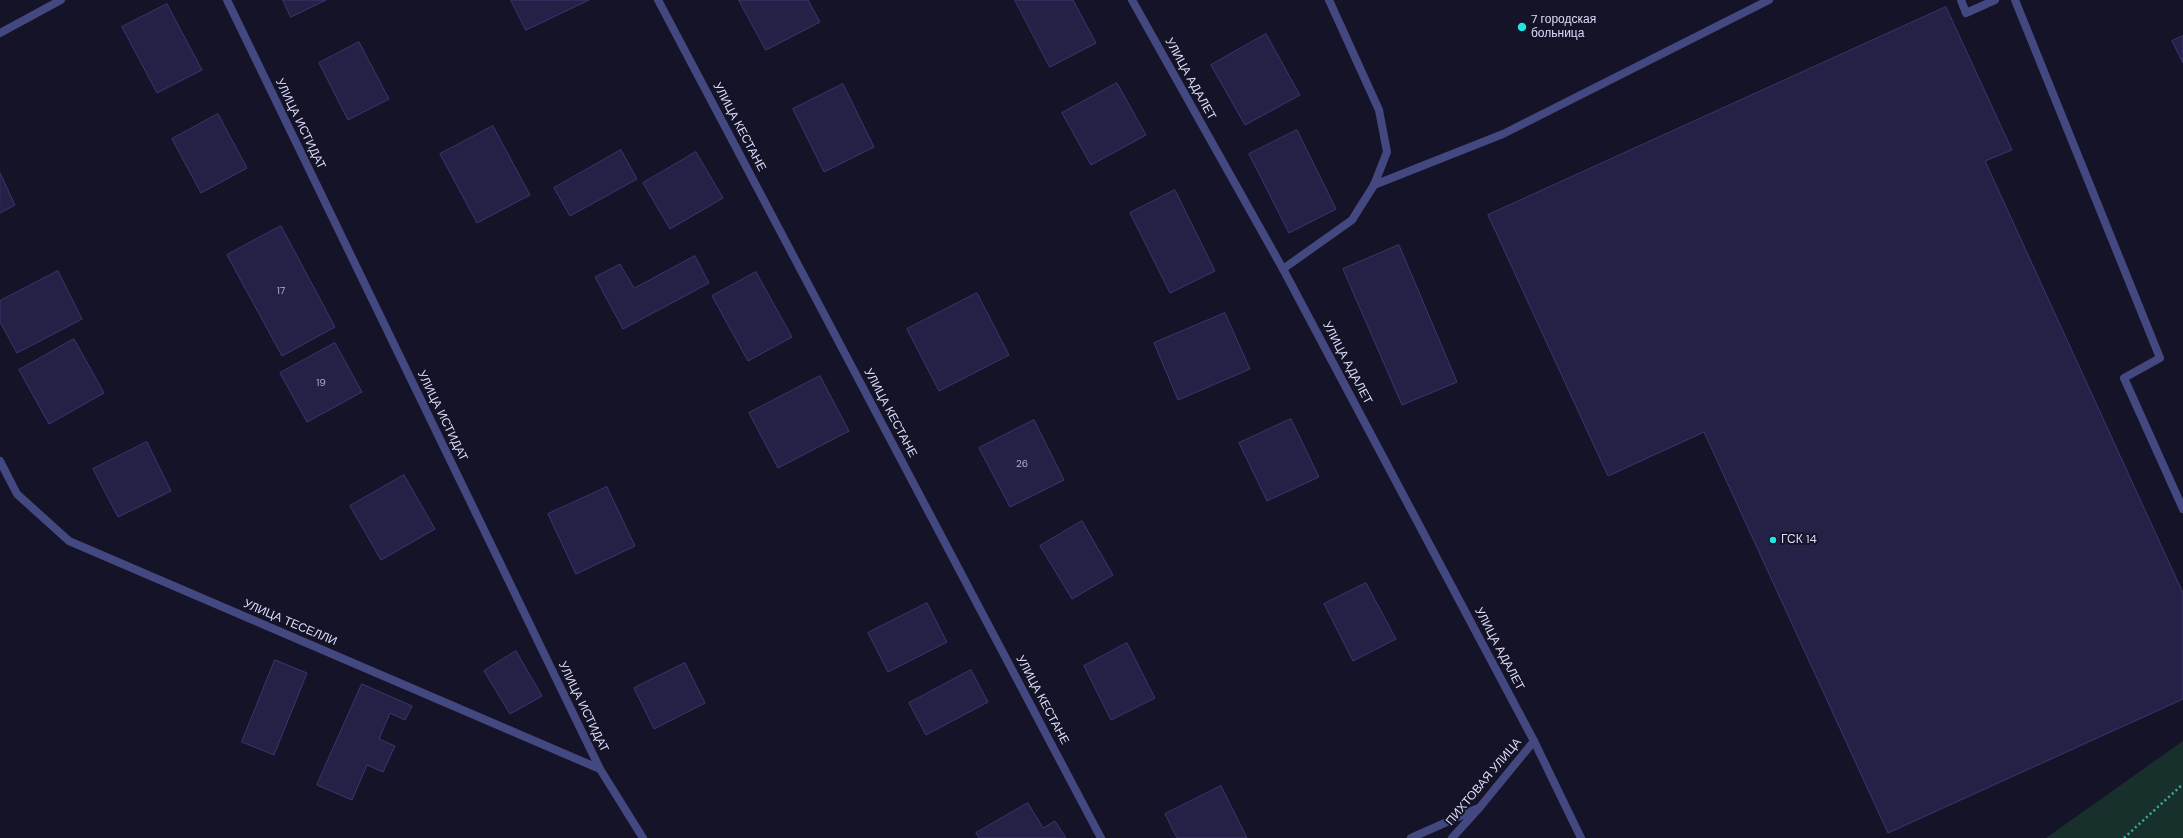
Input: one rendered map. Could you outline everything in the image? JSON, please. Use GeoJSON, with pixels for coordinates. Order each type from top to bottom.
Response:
{"type":"FeatureCollection","features":[{"type":"Feature","properties":{"kind":"street"},"geometry":{"type":"LineString","coordinates":[[0,32],[61,0]]}},
{"type":"Feature","properties":{"kind":"street","name":"УЛИЦА ИСТИДАТ"},"geometry":{"type":"LineString","coordinates":[[227,0],[600,769],[643,838]]}},
{"type":"Feature","properties":{"kind":"street","name":"УЛИЦА КЕСТАНЕ"},"geometry":{"type":"LineString","coordinates":[[658,0],[1102,838]]}},
{"type":"Feature","properties":{"kind":"street","name":"УЛИЦА АДАЛЕТ"},"geometry":{"type":"LineString","coordinates":[[1132,0],[1283,269],[1534,741],[1581,838]]}},
{"type":"Feature","properties":{"kind":"street"},"geometry":{"type":"LineString","coordinates":[[1283,269],[1352,220],[1374,185],[1387,152],[1379,110],[1329,0]]}},
{"type":"Feature","properties":{"kind":"street"},"geometry":{"type":"LineString","coordinates":[[1374,185],[1503,134],[1769,0]]}},
{"type":"Feature","properties":{"kind":"street"},"geometry":{"type":"LineString","coordinates":[[1961,0],[1966,12],[1995,0]]}},
{"type":"Feature","properties":{"kind":"street"},"geometry":{"type":"LineString","coordinates":[[2015,0],[2160,358],[2124,378],[2183,509]]}},
{"type":"Feature","properties":{"kind":"street","name":"УЛИЦА ТЕСЕЛЛИ"},"geometry":{"type":"LineString","coordinates":[[0,462],[17,494],[69,541],[600,769]]}},
{"type":"Feature","properties":{"kind":"street","name":"ПИХТОВАЯ УЛИЦА"},"geometry":{"type":"LineString","coordinates":[[1452,838],[1480,807],[1534,741]]}},
{"type":"Feature","properties":{"kind":"street"},"geometry":{"type":"LineString","coordinates":[[1411,838],[1480,807]]}},
{"type":"Feature","properties":{"kind":"path"},"geometry":{"type":"LineString","coordinates":[[2124,838],[2183,784]]}},
{"type":"Feature","properties":{"kind":"green space"},"geometry":{"type":"Polygon","coordinates":[[[2183,741],[2183,838],[2046,838],[2183,741]]]}},
{"type":"Feature","properties":{"kind":"building"},"geometry":{"type":"Polygon","coordinates":[[[283,0],[326,0],[291,17],[283,0]]]}},
{"type":"Feature","properties":{"kind":"building"},"geometry":{"type":"Polygon","coordinates":[[[511,0],[589,0],[526,30],[511,0]]]}},
{"type":"Feature","properties":{"kind":"building"},"geometry":{"type":"Polygon","coordinates":[[[739,0],[808,0],[820,22],[766,50],[739,0]]]}},
{"type":"Feature","properties":{"kind":"building"},"geometry":{"type":"Polygon","coordinates":[[[1015,0],[1073,0],[1096,43],[1050,67],[1015,0]]]}},
{"type":"Feature","properties":{"kind":"building"},"geometry":{"type":"Polygon","coordinates":[[[167,4],[202,70],[157,93],[122,27],[167,4]]]}},
{"type":"Feature","properties":{"kind":"building"},"geometry":{"type":"Polygon","coordinates":[[[1946,7],[2012,150],[1985,161],[2183,593],[2183,699],[1888,833],[1704,432],[1608,476],[1488,215],[1946,7]]]}},
{"type":"Feature","properties":{"kind":"building"},"geometry":{"type":"Polygon","coordinates":[[[1266,34],[1300,95],[1245,125],[1211,65],[1266,34]]]}},
{"type":"Feature","properties":{"kind":"building"},"geometry":{"type":"Polygon","coordinates":[[[2183,36],[2183,63],[2172,41],[2183,36]]]}},
{"type":"Feature","properties":{"kind":"building"},"geometry":{"type":"Polygon","coordinates":[[[359,42],[389,99],[348,120],[319,63],[359,42]]]}},
{"type":"Feature","properties":{"kind":"building"},"geometry":{"type":"Polygon","coordinates":[[[1117,83],[1146,135],[1091,165],[1062,113],[1117,83]]]}},
{"type":"Feature","properties":{"kind":"building"},"geometry":{"type":"Polygon","coordinates":[[[843,84],[874,147],[824,172],[793,109],[843,84]]]}},
{"type":"Feature","properties":{"kind":"building"},"geometry":{"type":"Polygon","coordinates":[[[218,114],[247,168],[201,193],[172,139],[218,114]]]}},
{"type":"Feature","properties":{"kind":"building"},"geometry":{"type":"Polygon","coordinates":[[[493,126],[530,195],[477,223],[440,154],[493,126]]]}},
{"type":"Feature","properties":{"kind":"building"},"geometry":{"type":"Polygon","coordinates":[[[1297,130],[1336,209],[1289,233],[1249,154],[1297,130]]]}},
{"type":"Feature","properties":{"kind":"building"},"geometry":{"type":"Polygon","coordinates":[[[621,150],[637,179],[570,216],[554,188],[621,150]]]}},
{"type":"Feature","properties":{"kind":"building"},"geometry":{"type":"Polygon","coordinates":[[[696,152],[723,198],[670,229],[643,183],[696,152]]]}},
{"type":"Feature","properties":{"kind":"building"},"geometry":{"type":"Polygon","coordinates":[[[0,173],[15,205],[0,213],[0,173]]]}},
{"type":"Feature","properties":{"kind":"building"},"geometry":{"type":"Polygon","coordinates":[[[1175,190],[1215,271],[1170,293],[1130,213],[1175,190]]]}},
{"type":"Feature","properties":{"kind":"building"},"geometry":{"type":"Polygon","coordinates":[[[281,226],[335,327],[282,356],[227,255],[281,226]]]}},
{"type":"Feature","properties":{"kind":"building"},"geometry":{"type":"Polygon","coordinates":[[[1399,245],[1457,382],[1402,405],[1343,269],[1399,245]]]}},
{"type":"Feature","properties":{"kind":"building"},"geometry":{"type":"Polygon","coordinates":[[[695,256],[709,283],[623,329],[595,277],[620,264],[634,288],[695,256]]]}},
{"type":"Feature","properties":{"kind":"building"},"geometry":{"type":"Polygon","coordinates":[[[58,271],[82,319],[17,353],[0,322],[0,301],[58,271]]]}},
{"type":"Feature","properties":{"kind":"building"},"geometry":{"type":"Polygon","coordinates":[[[756,272],[792,337],[748,361],[712,296],[756,272]]]}},
{"type":"Feature","properties":{"kind":"building"},"geometry":{"type":"Polygon","coordinates":[[[977,293],[1009,355],[939,391],[907,329],[977,293]]]}},
{"type":"Feature","properties":{"kind":"building"},"geometry":{"type":"Polygon","coordinates":[[[1225,313],[1250,369],[1178,400],[1154,343],[1225,313]]]}},
{"type":"Feature","properties":{"kind":"building"},"geometry":{"type":"Polygon","coordinates":[[[74,339],[104,393],[49,424],[19,370],[74,339]]]}},
{"type":"Feature","properties":{"kind":"building"},"geometry":{"type":"Polygon","coordinates":[[[335,343],[362,392],[307,422],[280,373],[335,343]]]}},
{"type":"Feature","properties":{"kind":"building"},"geometry":{"type":"Polygon","coordinates":[[[820,376],[849,431],[778,468],[749,413],[820,376]]]}},
{"type":"Feature","properties":{"kind":"building"},"geometry":{"type":"Polygon","coordinates":[[[1291,419],[1319,477],[1267,501],[1239,443],[1291,419]]]}},
{"type":"Feature","properties":{"kind":"building"},"geometry":{"type":"Polygon","coordinates":[[[1034,420],[1064,480],[1010,507],[979,448],[1034,420]]]}},
{"type":"Feature","properties":{"kind":"building"},"geometry":{"type":"Polygon","coordinates":[[[147,442],[171,491],[118,517],[93,469],[147,442]]]}},
{"type":"Feature","properties":{"kind":"building"},"geometry":{"type":"Polygon","coordinates":[[[404,475],[435,529],[381,560],[350,506],[404,475]]]}},
{"type":"Feature","properties":{"kind":"building"},"geometry":{"type":"Polygon","coordinates":[[[607,487],[635,546],[576,574],[548,514],[607,487]]]}},
{"type":"Feature","properties":{"kind":"building"},"geometry":{"type":"Polygon","coordinates":[[[1082,521],[1113,575],[1072,599],[1040,546],[1082,521]]]}},
{"type":"Feature","properties":{"kind":"building"},"geometry":{"type":"Polygon","coordinates":[[[1366,583],[1396,639],[1353,661],[1324,604],[1366,583]]]}},
{"type":"Feature","properties":{"kind":"building"},"geometry":{"type":"Polygon","coordinates":[[[927,603],[947,642],[888,672],[868,633],[927,603]]]}},
{"type":"Feature","properties":{"kind":"building"},"geometry":{"type":"Polygon","coordinates":[[[1127,643],[1155,698],[1111,720],[1084,666],[1127,643]]]}},
{"type":"Feature","properties":{"kind":"building"},"geometry":{"type":"Polygon","coordinates":[[[516,651],[542,696],[510,714],[484,671],[516,651]]]}},
{"type":"Feature","properties":{"kind":"building"},"geometry":{"type":"Polygon","coordinates":[[[275,660],[307,673],[274,755],[242,742],[275,660]]]}},
{"type":"Feature","properties":{"kind":"building"},"geometry":{"type":"Polygon","coordinates":[[[685,663],[705,703],[654,729],[634,688],[685,663]]]}},
{"type":"Feature","properties":{"kind":"building"},"geometry":{"type":"Polygon","coordinates":[[[971,670],[988,702],[926,735],[909,703],[971,670]]]}},
{"type":"Feature","properties":{"kind":"building"},"geometry":{"type":"Polygon","coordinates":[[[362,684],[412,706],[405,720],[390,713],[379,739],[395,746],[383,772],[367,765],[352,800],[317,785],[362,684]]]}},
{"type":"Feature","properties":{"kind":"building"},"geometry":{"type":"Polygon","coordinates":[[[1221,786],[1247,838],[1177,838],[1165,814],[1221,786]]]}},
{"type":"Feature","properties":{"kind":"building"},"geometry":{"type":"Polygon","coordinates":[[[1028,803],[1043,828],[1055,821],[1066,838],[979,838],[976,833],[1028,803]]]}},
{"type":"Feature","properties":{"kind":"place","name":"7 городская больница"},"geometry":{"type":"Point","coordinates":[1522,27]}},
{"type":"Feature","properties":{"kind":"place","name":"ГСК 14"},"geometry":{"type":"Point","coordinates":[1773,540]}}]}
